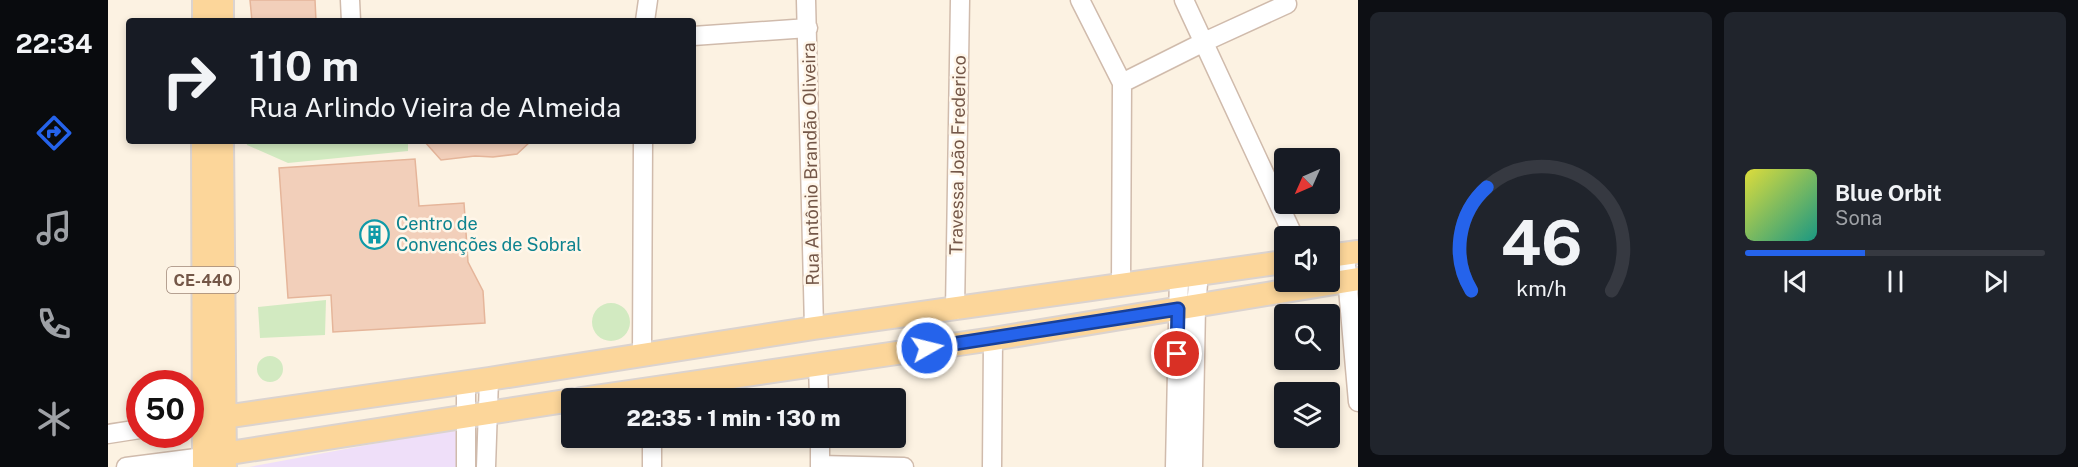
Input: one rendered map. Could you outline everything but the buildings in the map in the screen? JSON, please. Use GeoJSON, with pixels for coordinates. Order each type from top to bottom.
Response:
{"type":"FeatureCollection","features":[{"type":"Feature","properties":{"kind":"main road"},"geometry":{"type":"LineString","coordinates":[[204,0],[204,18]]}},
{"type":"Feature","properties":{"kind":"main road"},"geometry":{"type":"LineString","coordinates":[[222,0],[222,18]]}},
{"type":"Feature","properties":{"kind":"main road","name":"CE-440"},"geometry":{"type":"LineString","coordinates":[[203,144],[206,420],[215,461]]}},
{"type":"Feature","properties":{"kind":"main road","name":"CE-440"},"geometry":{"type":"LineString","coordinates":[[206,420],[222,144]]}},
{"type":"Feature","properties":{"kind":"main road"},"geometry":{"type":"LineString","coordinates":[[206,420],[489,379],[814,328],[956,310],[1274,263]]}},
{"type":"Feature","properties":{"kind":"main road"},"geometry":{"type":"LineString","coordinates":[[683,388],[763,372],[993,339],[1274,292]]}},
{"type":"Feature","properties":{"kind":"main road"},"geometry":{"type":"LineString","coordinates":[[758,338],[763,372]]}},
{"type":"Feature","properties":{"kind":"main road"},"geometry":{"type":"LineString","coordinates":[[215,461],[478,413],[561,402]]}},
{"type":"Feature","properties":{"kind":"street"},"geometry":{"type":"LineString","coordinates":[[350,0],[351,18]]}},
{"type":"Feature","properties":{"kind":"street"},"geometry":{"type":"LineString","coordinates":[[645,18],[648,0]]}},
{"type":"Feature","properties":{"kind":"street","name":"Rua Antônio Brandão Oliveira"},"geometry":{"type":"LineString","coordinates":[[806,0],[814,328]]}},
{"type":"Feature","properties":{"kind":"street","name":"Travessa João Frederico"},"geometry":{"type":"LineString","coordinates":[[956,310],[960,0]]}},
{"type":"Feature","properties":{"kind":"street"},"geometry":{"type":"LineString","coordinates":[[1080,0],[1122,83],[1121,284]]}},
{"type":"Feature","properties":{"kind":"street"},"geometry":{"type":"LineString","coordinates":[[1184,0],[1289,226]]}},
{"type":"Feature","properties":{"kind":"street"},"geometry":{"type":"LineString","coordinates":[[1122,83],[1287,4]]}},
{"type":"Feature","properties":{"kind":"street"},"geometry":{"type":"LineString","coordinates":[[696,36],[808,28]]}},
{"type":"Feature","properties":{"kind":"street"},"geometry":{"type":"LineString","coordinates":[[642,354],[643,144]]}},
{"type":"Feature","properties":{"kind":"street"},"geometry":{"type":"LineString","coordinates":[[1344,254],[1353,279],[1358,402]]}},
{"type":"Feature","properties":{"kind":"street"},"geometry":{"type":"LineString","coordinates":[[1175,467],[1189,275]]}},
{"type":"Feature","properties":{"kind":"street"},"geometry":{"type":"LineString","coordinates":[[1187,308],[1193,467]]}},
{"type":"Feature","properties":{"kind":"street"},"geometry":{"type":"LineString","coordinates":[[992,467],[993,339]]}},
{"type":"Feature","properties":{"kind":"street"},"geometry":{"type":"LineString","coordinates":[[818,364],[819,388]]}},
{"type":"Feature","properties":{"kind":"street"},"geometry":{"type":"LineString","coordinates":[[466,467],[478,413],[489,379]]}},
{"type":"Feature","properties":{"kind":"street"},"geometry":{"type":"LineString","coordinates":[[466,382],[478,413],[486,467]]}},
{"type":"Feature","properties":{"kind":"street"},"geometry":{"type":"LineString","coordinates":[[108,434],[126,431]]}},
{"type":"Feature","properties":{"kind":"street"},"geometry":{"type":"LineString","coordinates":[[652,448],[652,467]]}},
{"type":"Feature","properties":{"kind":"street"},"geometry":{"type":"LineString","coordinates":[[820,448],[820,466],[904,467]]}},
{"type":"Feature","properties":{"kind":"street"},"geometry":{"type":"LineString","coordinates":[[126,467],[215,461]]}},
{"type":"Feature","properties":{"kind":"shaded area"},"geometry":{"type":"Polygon","coordinates":[[[459,428],[457,467],[249,467],[459,428]]]}},
{"type":"Feature","properties":{"kind":"green space"},"geometry":{"type":"Polygon","coordinates":[[[408,144],[408,151],[288,163],[247,145],[408,144]]]}},
{"type":"Feature","properties":{"kind":"green space"},"geometry":{"type":"Polygon","coordinates":[[[326,300],[325,335],[260,338],[258,307],[326,300]]]}},
{"type":"Feature","properties":{"kind":"green space"},"geometry":{"type":"Polygon","coordinates":[[[611,303],[625,308],[630,322],[625,336],[611,341],[597,336],[592,322],[597,308],[611,303]]]}},
{"type":"Feature","properties":{"kind":"green space"},"geometry":{"type":"Polygon","coordinates":[[[270,356],[279,360],[283,369],[279,378],[270,382],[261,378],[257,369],[261,360],[270,356]]]}},
{"type":"Feature","properties":{"kind":"place","name":"Centro de Convenções de Sobral"},"geometry":{"type":"Point","coordinates":[375,234]}},
{"type":"Feature","properties":{"kind":"route"},"geometry":{"type":"LineString","coordinates":[[927,348],[1178,309],[1177,354]]}}]}
